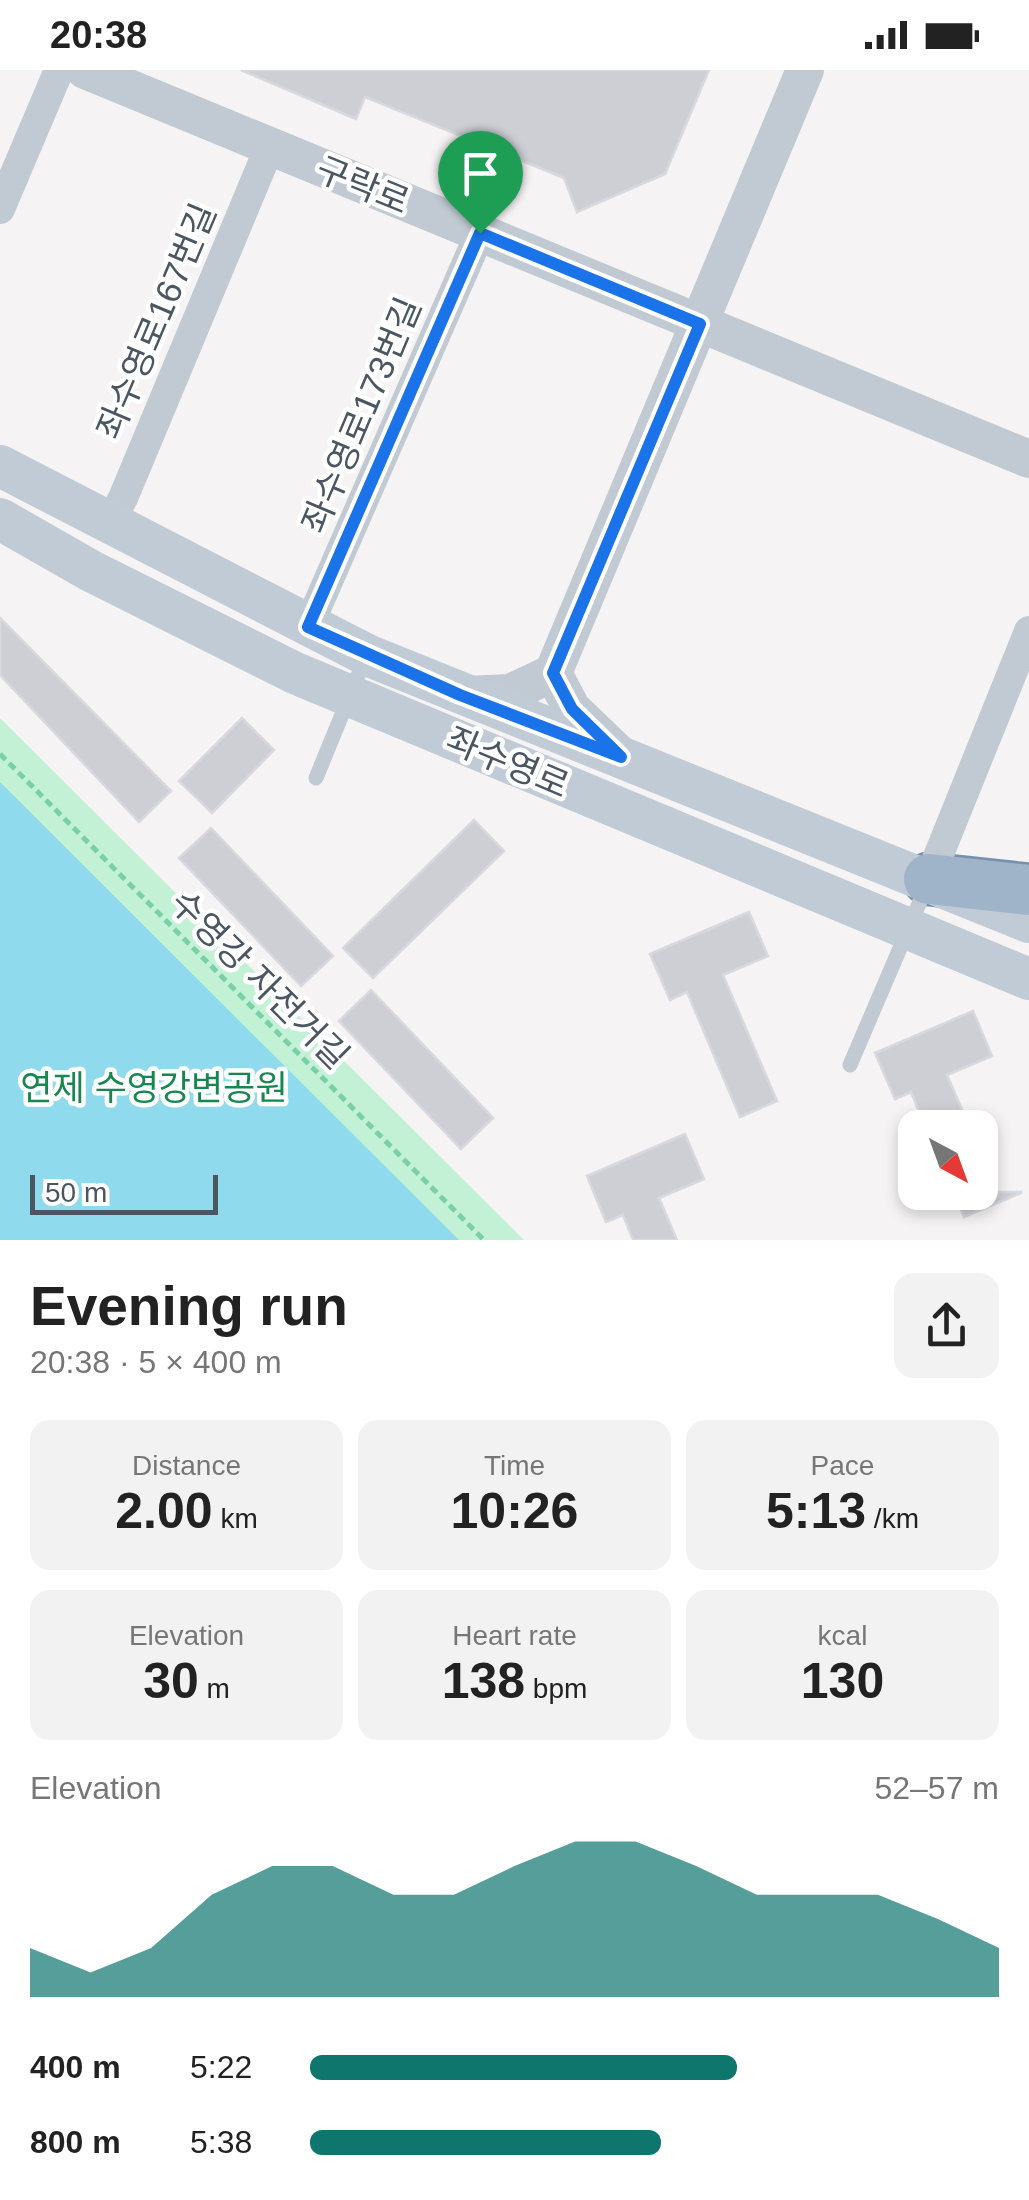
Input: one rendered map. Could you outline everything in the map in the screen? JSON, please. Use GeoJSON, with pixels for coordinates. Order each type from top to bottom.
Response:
{"type":"FeatureCollection","features":[{"type":"Feature","properties":{"kind":"highway"},"geometry":{"type":"LineString","coordinates":[[929,879],[1029,890]]}},
{"type":"Feature","properties":{"kind":"main road","name":"좌수영로"},"geometry":{"type":"LineString","coordinates":[[0,466],[366,655],[1029,922]]}},
{"type":"Feature","properties":{"kind":"main road","name":"좌수영로"},"geometry":{"type":"LineString","coordinates":[[0,519],[90,571],[280,667],[1029,979]]}},
{"type":"Feature","properties":{"kind":"street"},"geometry":{"type":"LineString","coordinates":[[0,209],[59,70]]}},
{"type":"Feature","properties":{"kind":"street","name":"구락로"},"geometry":{"type":"LineString","coordinates":[[85,70],[1029,459]]}},
{"type":"Feature","properties":{"kind":"street"},"geometry":{"type":"LineString","coordinates":[[460,695],[510,693],[553,673],[805,70]]}},
{"type":"Feature","properties":{"kind":"street","name":"좌수영로167번길"},"geometry":{"type":"LineString","coordinates":[[109,524],[124,498],[270,146]]}},
{"type":"Feature","properties":{"kind":"street","name":"좌수영로173번길"},"geometry":{"type":"LineString","coordinates":[[308,627],[480,233]]}},
{"type":"Feature","properties":{"kind":"street"},"geometry":{"type":"LineString","coordinates":[[929,879],[1029,631]]}},
{"type":"Feature","properties":{"kind":"street"},"geometry":{"type":"LineString","coordinates":[[553,673],[572,709],[621,757]]}},
{"type":"Feature","properties":{"kind":"lane"},"geometry":{"type":"LineString","coordinates":[[316,778],[366,655]]}},
{"type":"Feature","properties":{"kind":"lane"},"geometry":{"type":"LineString","coordinates":[[850,1065],[929,879]]}},
{"type":"Feature","properties":{"kind":"path","name":"수영강 자전거길"},"geometry":{"type":"LineString","coordinates":[[0,754],[484,1240]]}},
{"type":"Feature","properties":{"kind":"green space","name":"연제 수영강변공원"},"geometry":{"type":"Polygon","coordinates":[[[0,718],[524,1240],[0,1240],[0,718]]]}},
{"type":"Feature","properties":{"kind":"water","name":"연제 수영강변공원"},"geometry":{"type":"Polygon","coordinates":[[[0,782],[459,1240],[0,1240],[0,782]]]}},
{"type":"Feature","properties":{"kind":"building"},"geometry":{"type":"Polygon","coordinates":[[[241,70],[709,70],[665,174],[577,212],[564,178],[365,97],[356,119],[241,70]]]}},
{"type":"Feature","properties":{"kind":"building"},"geometry":{"type":"Polygon","coordinates":[[[0,618],[171,791],[139,822],[0,675],[0,618]]]}},
{"type":"Feature","properties":{"kind":"building"},"geometry":{"type":"Polygon","coordinates":[[[242,718],[274,750],[212,813],[179,781],[242,718]]]}},
{"type":"Feature","properties":{"kind":"building"},"geometry":{"type":"Polygon","coordinates":[[[474,820],[504,851],[373,978],[343,948],[474,820]]]}},
{"type":"Feature","properties":{"kind":"building"},"geometry":{"type":"Polygon","coordinates":[[[211,828],[333,956],[301,986],[179,858],[211,828]]]}},
{"type":"Feature","properties":{"kind":"building"},"geometry":{"type":"Polygon","coordinates":[[[749,912],[768,956],[723,975],[777,1101],[740,1117],[687,992],[670,1000],[650,954],[749,912]]]}},
{"type":"Feature","properties":{"kind":"building"},"geometry":{"type":"Polygon","coordinates":[[[371,990],[493,1118],[461,1149],[339,1021],[371,990]]]}},
{"type":"Feature","properties":{"kind":"building"},"geometry":{"type":"Polygon","coordinates":[[[973,1011],[992,1056],[947,1075],[962,1110],[918,1110],[911,1092],[895,1099],[875,1053],[973,1011]]]}},
{"type":"Feature","properties":{"kind":"building"},"geometry":{"type":"Polygon","coordinates":[[[685,1134],[704,1179],[659,1198],[677,1240],[633,1240],[623,1215],[606,1222],[587,1176],[685,1134]]]}},
{"type":"Feature","properties":{"kind":"building"},"geometry":{"type":"Polygon","coordinates":[[[998,1192],[1021,1193],[998,1203],[998,1192]]]}},
{"type":"Feature","properties":{"kind":"building"},"geometry":{"type":"Polygon","coordinates":[[[961,1210],[981,1210],[964,1217],[961,1210]]]}},
{"type":"Feature","properties":{"kind":"route"},"geometry":{"type":"LineString","coordinates":[[480,233],[700,324],[553,673],[572,709],[621,757],[460,695],[308,627],[480,233]]}}]}
